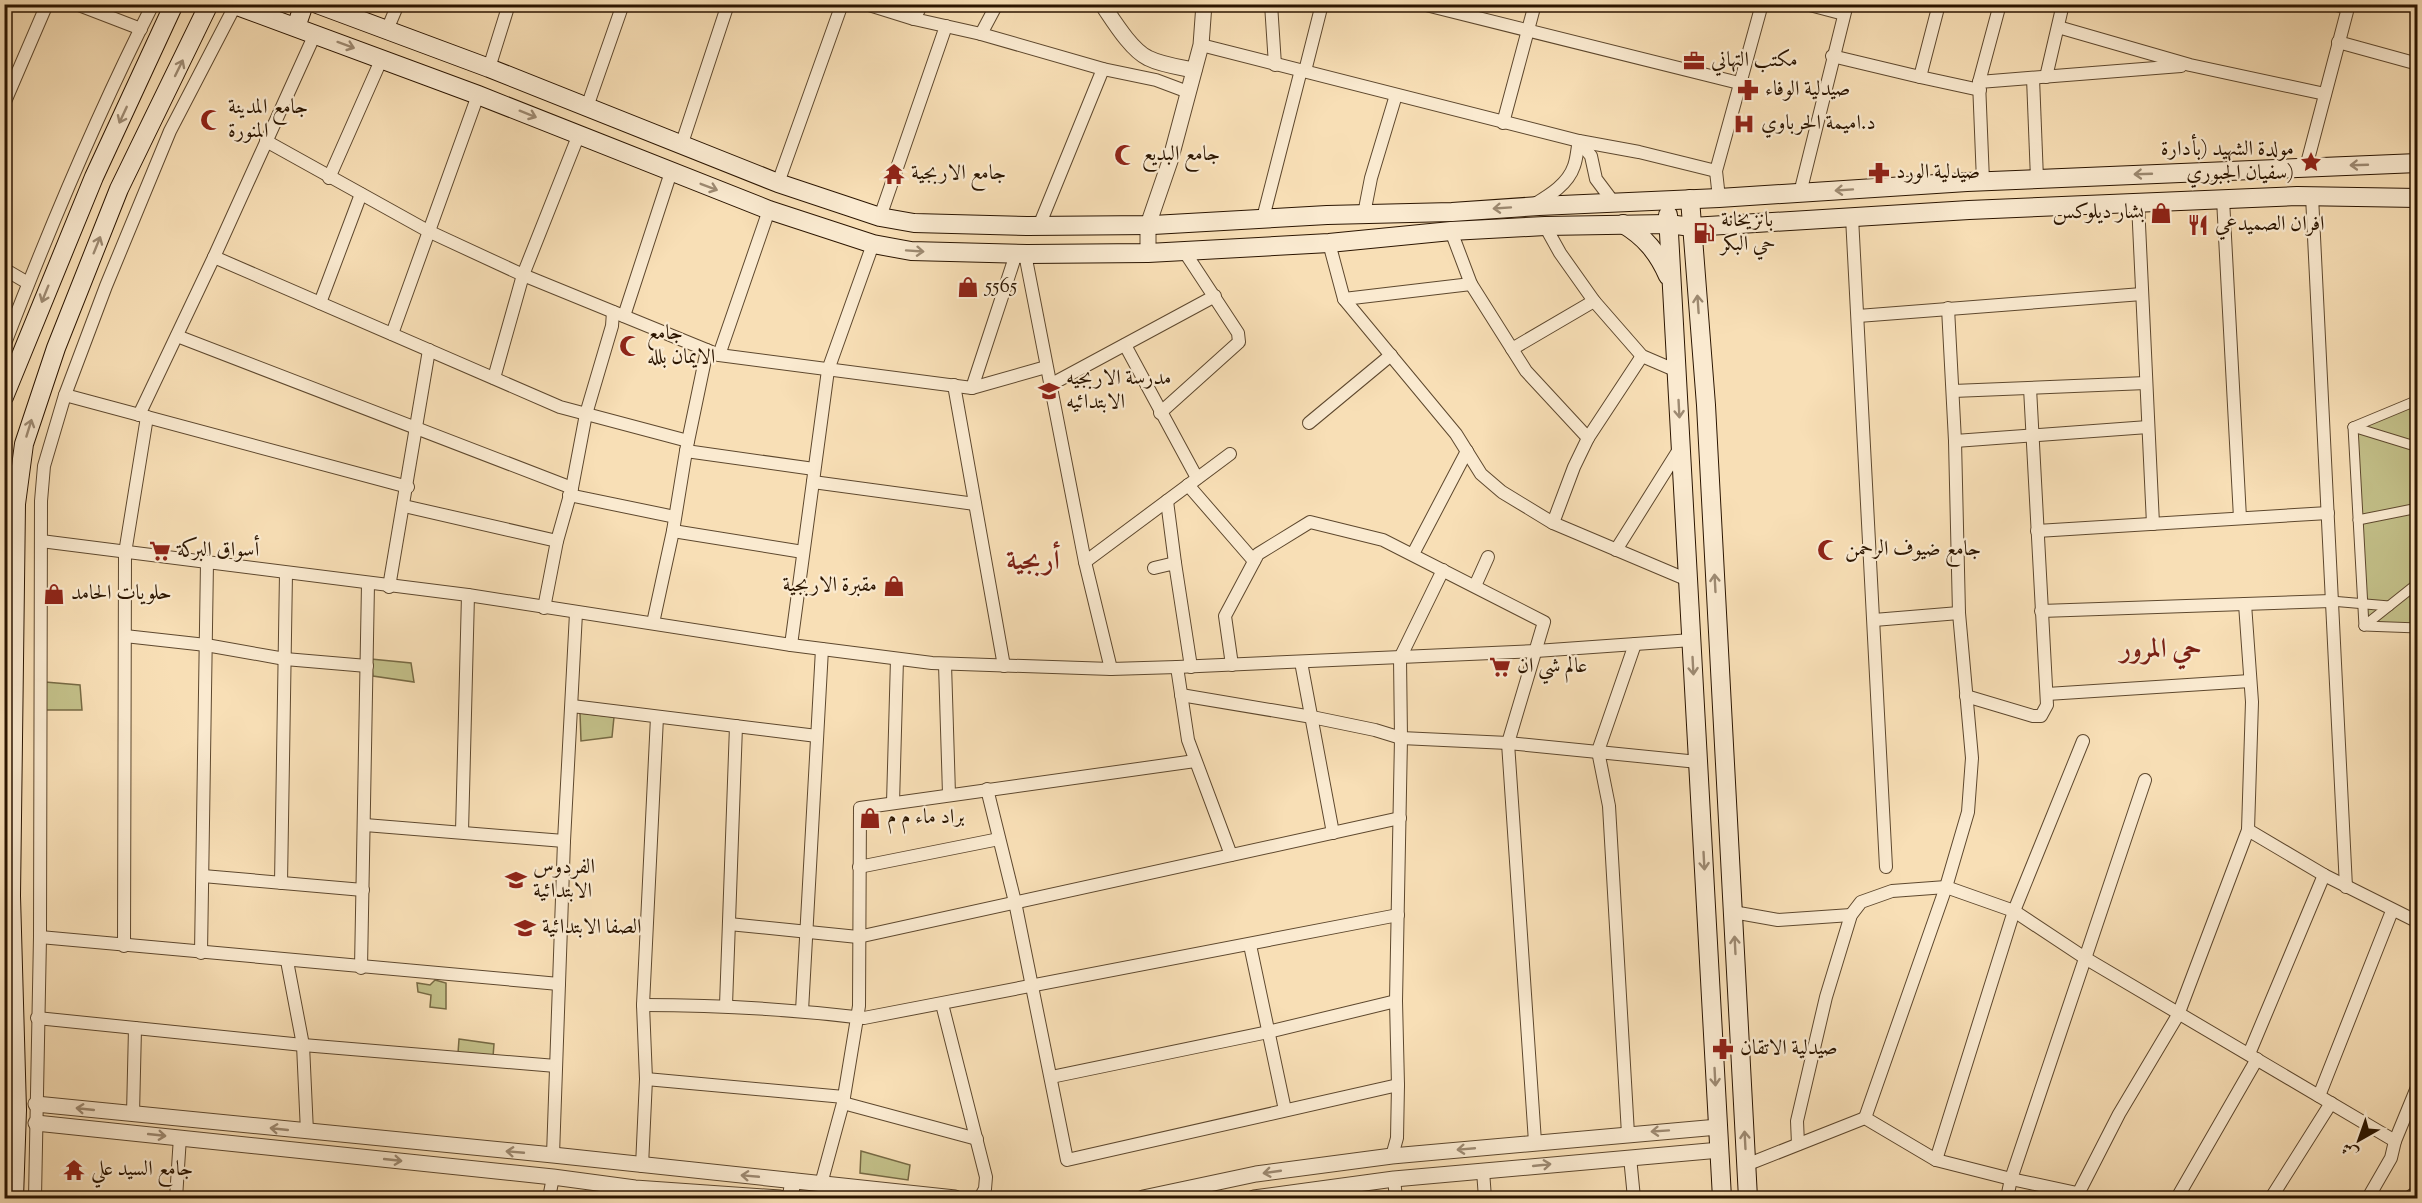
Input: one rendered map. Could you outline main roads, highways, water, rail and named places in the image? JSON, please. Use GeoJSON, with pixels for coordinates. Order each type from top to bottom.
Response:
{"type":"FeatureCollection","features":[{"type":"Feature","properties":{"kind":"main road"},"geometry":{"type":"LineString","coordinates":[[4,398],[10,341],[94,177],[174,4]]}},
{"type":"Feature","properties":{"kind":"main road"},"geometry":{"type":"LineString","coordinates":[[14,1198],[17,1110],[11,896],[16,504],[24,444],[56,348],[120,189],[209,4]]}},
{"type":"Feature","properties":{"kind":"main road"},"geometry":{"type":"LineString","coordinates":[[296,27],[304,4]]}},
{"type":"Feature","properties":{"kind":"main road"},"geometry":{"type":"LineString","coordinates":[[234,5],[478,94],[769,210],[873,244],[911,251],[1021,254],[1148,253],[1329,243],[1451,231],[1545,226],[1623,224],[1692,226],[1969,210],[2312,196],[2418,198]]}},
{"type":"Feature","properties":{"kind":"main road"},"geometry":{"type":"LineString","coordinates":[[322,5],[489,68],[778,183],[880,217],[914,223],[1039,226],[1148,225],[1668,201],[2037,179],[2418,163]]}},
{"type":"Feature","properties":{"kind":"main road"},"geometry":{"type":"LineString","coordinates":[[1969,210],[1978,197],[1983,182]]}},
{"type":"Feature","properties":{"kind":"main road"},"geometry":{"type":"LineString","coordinates":[[1690,199],[1725,747],[1748,1198]]}},
{"type":"Feature","properties":{"kind":"main road"},"geometry":{"type":"LineString","coordinates":[[1668,201],[1722,1198]]}},
{"type":"Feature","properties":{"kind":"main road"},"geometry":{"type":"LineString","coordinates":[[1696,272],[1702,241],[1718,229],[1743,223]]}},
{"type":"Feature","properties":{"kind":"main road"},"geometry":{"type":"LineString","coordinates":[[1623,224],[1640,234],[1649,244],[1664,267],[1672,286]]}},
{"type":"Feature","properties":{"kind":"main road"},"geometry":{"type":"LineString","coordinates":[[1675,333],[1700,332]]}},
{"type":"Feature","properties":{"kind":"main road"},"geometry":{"type":"LineString","coordinates":[[1698,754],[1712,759],[1722,754],[1725,747]]}},
{"type":"Feature","properties":{"kind":"main road"},"geometry":{"type":"LineString","coordinates":[[1701,807],[1703,799],[1713,793],[1724,797],[1727,804]]}},
{"type":"Feature","properties":{"kind":"place","name":"مكتب التهاني"},"geometry":{"type":"Point","coordinates":[1694,61]}},
{"type":"Feature","properties":{"kind":"place","name":"صيدلية الوفاء"},"geometry":{"type":"Point","coordinates":[1748,90]}},
{"type":"Feature","properties":{"kind":"place","name":"جامع المدينة المنورة"},"geometry":{"type":"Point","coordinates":[211,120]}},
{"type":"Feature","properties":{"kind":"place","name":"د.اميمة الحرباوي"},"geometry":{"type":"Point","coordinates":[1744,124]}},
{"type":"Feature","properties":{"kind":"place","name":"جامع البديع"},"geometry":{"type":"Point","coordinates":[1125,155]}},
{"type":"Feature","properties":{"kind":"place","name":"مولدة الشهيد (بأدارة سفيان الجبوري)"},"geometry":{"type":"Point","coordinates":[2311,162]}},
{"type":"Feature","properties":{"kind":"place","name":"صيدلية الورد"},"geometry":{"type":"Point","coordinates":[1879,173]}},
{"type":"Feature","properties":{"kind":"place","name":"جامع الاربجية"},"geometry":{"type":"Point","coordinates":[894,174]}},
{"type":"Feature","properties":{"kind":"place","name":"بشار ديلوكس"},"geometry":{"type":"Point","coordinates":[2161,213]}},
{"type":"Feature","properties":{"kind":"place","name":"افران الصميدعي"},"geometry":{"type":"Point","coordinates":[2198,225]}},
{"type":"Feature","properties":{"kind":"place","name":"بانزيخانة حي البكر"},"geometry":{"type":"Point","coordinates":[1704,233]}},
{"type":"Feature","properties":{"kind":"place","name":"5565"},"geometry":{"type":"Point","coordinates":[968,287]}},
{"type":"Feature","properties":{"kind":"place","name":"جامع الايمان بلله"},"geometry":{"type":"Point","coordinates":[630,346]}},
{"type":"Feature","properties":{"kind":"place","name":"مدرسة الاربجيه الابتدائيه"},"geometry":{"type":"Point","coordinates":[1049,391]}},
{"type":"Feature","properties":{"kind":"place","name":"جامع ضيوف الرحمن"},"geometry":{"type":"Point","coordinates":[1828,550]}},
{"type":"Feature","properties":{"kind":"place","name":"أسواق البركة"},"geometry":{"type":"Point","coordinates":[160,551]}},
{"type":"Feature","properties":{"kind":"place","name":"مقبرة الاربجية"},"geometry":{"type":"Point","coordinates":[894,586]}},
{"type":"Feature","properties":{"kind":"place","name":"حلويات الحامد"},"geometry":{"type":"Point","coordinates":[54,594]}},
{"type":"Feature","properties":{"kind":"place","name":"عالم شي ان"},"geometry":{"type":"Point","coordinates":[1500,667]}},
{"type":"Feature","properties":{"kind":"place","name":"براد ماء م م"},"geometry":{"type":"Point","coordinates":[870,818]}},
{"type":"Feature","properties":{"kind":"place","name":"الفردوس الابتدائية"},"geometry":{"type":"Point","coordinates":[516,880]}},
{"type":"Feature","properties":{"kind":"place","name":"الصفا الابتدائية"},"geometry":{"type":"Point","coordinates":[525,928]}},
{"type":"Feature","properties":{"kind":"place","name":"صيدلية الاتقان"},"geometry":{"type":"Point","coordinates":[1723,1049]}},
{"type":"Feature","properties":{"kind":"place","name":"جامع السيد علي"},"geometry":{"type":"Point","coordinates":[74,1170]}},
{"type":"Feature","properties":{"kind":"district","name":"أربجية"},"geometry":{"type":"Point","coordinates":[1033,562]}},
{"type":"Feature","properties":{"kind":"district","name":"حي المرور"},"geometry":{"type":"Point","coordinates":[2161,650]}}]}
